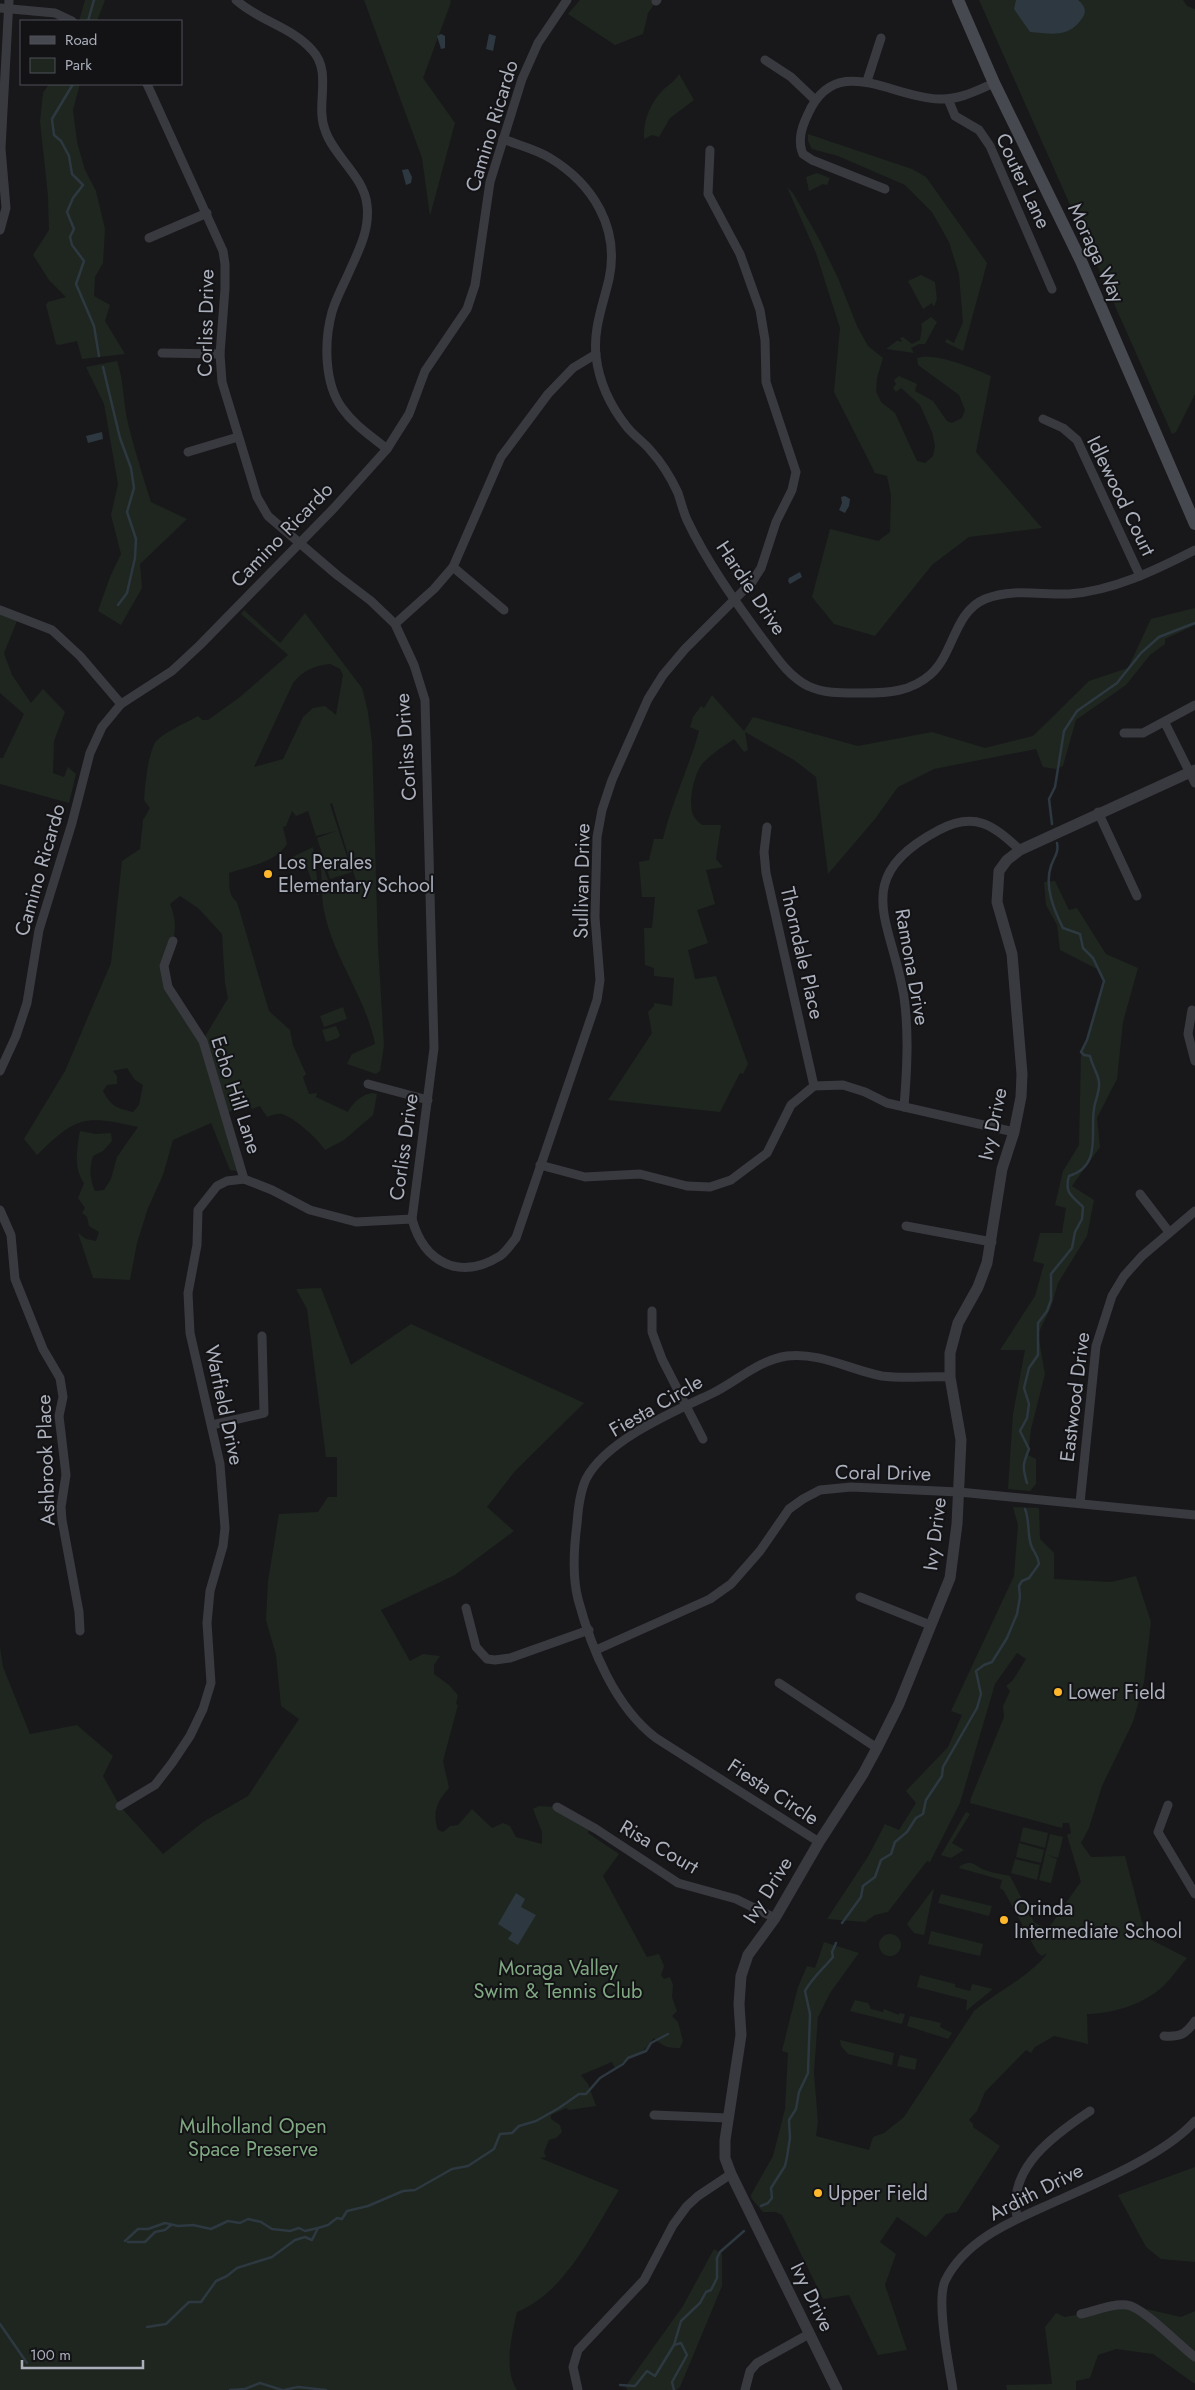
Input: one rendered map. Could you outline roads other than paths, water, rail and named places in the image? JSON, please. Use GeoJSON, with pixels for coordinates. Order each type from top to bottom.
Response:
{"type":"FeatureCollection","features":[{"type":"Feature","properties":{"kind":"main road","name":"Moraga Way"},"geometry":{"type":"LineString","coordinates":[[958,0],[994,83],[1081,261],[1195,524]]}},
{"type":"Feature","properties":{"kind":"street"},"geometry":{"type":"LineString","coordinates":[[236,0],[251,12],[293,34],[312,50],[319,60],[323,83],[321,107],[324,130],[364,191],[368,206],[367,225],[362,244],[332,311],[327,344],[329,373],[341,406],[356,424],[387,449]]}},
{"type":"Feature","properties":{"kind":"street","name":"Camino Ricardo"},"geometry":{"type":"LineString","coordinates":[[0,1071],[16,1036],[26,1003],[39,930],[72,823],[90,753],[102,726],[121,704],[172,671],[300,544],[387,449],[409,414],[425,371],[467,310],[475,285],[490,182],[503,139],[529,62],[538,42],[566,0]]}},
{"type":"Feature","properties":{"kind":"street"},"geometry":{"type":"LineString","coordinates":[[0,230],[6,208],[1,148],[6,5],[55,13],[70,20]]}},
{"type":"Feature","properties":{"kind":"street"},"geometry":{"type":"LineString","coordinates":[[867,81],[881,38]]}},
{"type":"Feature","properties":{"kind":"street"},"geometry":{"type":"LineString","coordinates":[[765,60],[791,77],[814,99]]}},
{"type":"Feature","properties":{"kind":"street"},"geometry":{"type":"LineString","coordinates":[[886,189],[812,160],[803,154],[800,141],[804,122],[814,99],[835,84],[852,80],[867,81],[921,97],[948,99],[968,95],[994,83]]}},
{"type":"Feature","properties":{"kind":"street","name":"Corliss Drive"},"geometry":{"type":"LineString","coordinates":[[146,85],[223,251],[225,264],[220,354],[222,382],[258,497],[268,516],[371,601],[395,624],[414,665],[425,700],[434,1027],[432,1069],[412,1219],[416,1234],[435,1258],[449,1266],[471,1267],[484,1264],[502,1255],[516,1238],[540,1165]]}},
{"type":"Feature","properties":{"kind":"street","name":"Couter Lane"},"geometry":{"type":"LineString","coordinates":[[948,99],[955,116],[979,130],[990,146],[1052,289]]}},
{"type":"Feature","properties":{"kind":"street","name":"Hardie Drive"},"geometry":{"type":"LineString","coordinates":[[503,139],[548,156],[577,177],[597,202],[608,227],[612,250],[609,278],[598,317],[596,354],[603,388],[627,427],[651,451],[664,468],[678,495],[686,517],[734,600],[790,675],[822,691],[888,693],[913,686],[932,674],[944,657],[966,612],[982,600],[1014,593],[1082,592],[1101,589],[1140,576],[1195,550]]}},
{"type":"Feature","properties":{"kind":"street","name":"Sullivan Drive"},"geometry":{"type":"LineString","coordinates":[[540,1165],[597,1000],[600,980],[595,917],[597,837],[605,802],[648,700],[663,675],[685,649],[752,582],[761,568],[776,522],[792,490],[796,472],[766,382],[760,310],[740,254],[708,194],[710,150]]}},
{"type":"Feature","properties":{"kind":"street"},"geometry":{"type":"LineString","coordinates":[[149,238],[207,213]]}},
{"type":"Feature","properties":{"kind":"street"},"geometry":{"type":"LineString","coordinates":[[162,353],[220,354]]}},
{"type":"Feature","properties":{"kind":"street"},"geometry":{"type":"LineString","coordinates":[[395,624],[434,589],[453,567],[501,457],[563,377],[573,368],[596,354]]}},
{"type":"Feature","properties":{"kind":"street","name":"Idlewood Court"},"geometry":{"type":"LineString","coordinates":[[1043,419],[1063,428],[1077,440],[1140,576]]}},
{"type":"Feature","properties":{"kind":"street"},"geometry":{"type":"LineString","coordinates":[[188,452],[238,437]]}},
{"type":"Feature","properties":{"kind":"street"},"geometry":{"type":"LineString","coordinates":[[453,567],[504,610]]}},
{"type":"Feature","properties":{"kind":"street"},"geometry":{"type":"LineString","coordinates":[[0,610],[52,630],[73,649],[121,704]]}},
{"type":"Feature","properties":{"kind":"street"},"geometry":{"type":"LineString","coordinates":[[1124,732],[1143,733],[1165,723],[1195,705]]}},
{"type":"Feature","properties":{"kind":"street"},"geometry":{"type":"LineString","coordinates":[[1165,723],[1193,771],[1195,783]]}},
{"type":"Feature","properties":{"kind":"street","name":"Ivy Drive"},"geometry":{"type":"LineString","coordinates":[[837,2390],[731,2174],[726,2158],[727,2118],[736,2079],[741,2035],[739,2004],[741,1976],[748,1955],[775,1918],[819,1842],[878,1748],[950,1578],[954,1559],[961,1440],[950,1377],[950,1353],[958,1323],[978,1288],[987,1263],[992,1242],[1002,1169],[1014,1132],[1021,1097],[1022,1074],[1012,954],[998,912],[997,887],[999,871],[1007,860],[1020,850],[1098,812],[1193,771]]}},
{"type":"Feature","properties":{"kind":"street"},"geometry":{"type":"LineString","coordinates":[[1098,812],[1137,896]]}},
{"type":"Feature","properties":{"kind":"street","name":"Ramona Drive"},"geometry":{"type":"LineString","coordinates":[[904,1107],[907,1073],[905,1013],[903,995],[883,911],[884,889],[888,876],[902,854],[914,843],[944,827],[962,822],[979,821],[994,827],[1020,850]]}},
{"type":"Feature","properties":{"kind":"street","name":"Thorndale Place"},"geometry":{"type":"LineString","coordinates":[[767,827],[764,852],[766,873],[814,1086]]}},
{"type":"Feature","properties":{"kind":"street","name":"Echo Hill Lane"},"geometry":{"type":"LineString","coordinates":[[173,941],[164,966],[168,987],[202,1040],[244,1179]]}},
{"type":"Feature","properties":{"kind":"street"},"geometry":{"type":"LineString","coordinates":[[1192,1010],[1188,1034],[1195,1061]]}},
{"type":"Feature","properties":{"kind":"street"},"geometry":{"type":"LineString","coordinates":[[368,1084],[428,1100]]}},
{"type":"Feature","properties":{"kind":"street"},"geometry":{"type":"LineString","coordinates":[[540,1165],[585,1177],[640,1174],[687,1186],[710,1187],[731,1180],[768,1154],[791,1105],[814,1086],[843,1085],[865,1092],[887,1103],[1014,1132]]}},
{"type":"Feature","properties":{"kind":"street"},"geometry":{"type":"LineString","coordinates":[[244,1179],[272,1190],[310,1210],[356,1222],[412,1219]]}},
{"type":"Feature","properties":{"kind":"street","name":"Warfield Drive"},"geometry":{"type":"LineString","coordinates":[[120,1806],[155,1785],[172,1763],[190,1736],[203,1709],[211,1683],[207,1623],[210,1591],[223,1546],[225,1528],[220,1464],[190,1332],[188,1293],[197,1245],[198,1210],[217,1186],[227,1181],[244,1179]]}},
{"type":"Feature","properties":{"kind":"street"},"geometry":{"type":"LineString","coordinates":[[1140,1194],[1169,1232]]}},
{"type":"Feature","properties":{"kind":"street","name":"Ashbrook Place"},"geometry":{"type":"LineString","coordinates":[[0,1210],[11,1235],[15,1279],[43,1349],[60,1378],[63,1397],[59,1416],[66,1475],[61,1507],[62,1520],[79,1612],[80,1631]]}},
{"type":"Feature","properties":{"kind":"street","name":"Eastwood Drive"},"geometry":{"type":"LineString","coordinates":[[1080,1503],[1096,1346],[1103,1318],[1112,1296],[1124,1276],[1169,1232],[1195,1211]]}},
{"type":"Feature","properties":{"kind":"street"},"geometry":{"type":"LineString","coordinates":[[906,1226],[992,1242]]}},
{"type":"Feature","properties":{"kind":"street"},"geometry":{"type":"LineString","coordinates":[[652,1311],[652,1332],[662,1359],[703,1439]]}},
{"type":"Feature","properties":{"kind":"street"},"geometry":{"type":"LineString","coordinates":[[212,1425],[264,1413],[262,1336]]}},
{"type":"Feature","properties":{"kind":"street","name":"Fiesta Circle"},"geometry":{"type":"LineString","coordinates":[[819,1842],[640,1726],[619,1700],[596,1650],[578,1598],[575,1565],[578,1508],[587,1479],[601,1460],[620,1444],[640,1430],[720,1389],[760,1364],[786,1356],[810,1357],[884,1376],[950,1377]]}},
{"type":"Feature","properties":{"kind":"street","name":"Coral Drive"},"geometry":{"type":"LineString","coordinates":[[596,1650],[710,1599],[724,1589],[746,1570],[789,1509],[820,1490],[851,1487],[959,1492],[1195,1515]]}},
{"type":"Feature","properties":{"kind":"street"},"geometry":{"type":"LineString","coordinates":[[860,1597],[930,1626]]}},
{"type":"Feature","properties":{"kind":"street"},"geometry":{"type":"LineString","coordinates":[[466,1608],[476,1647],[487,1659],[510,1658],[589,1630]]}},
{"type":"Feature","properties":{"kind":"street"},"geometry":{"type":"LineString","coordinates":[[779,1683],[878,1748]]}},
{"type":"Feature","properties":{"kind":"street"},"geometry":{"type":"LineString","coordinates":[[1168,1805],[1158,1832],[1195,1894]]}},
{"type":"Feature","properties":{"kind":"street","name":"Risa Court"},"geometry":{"type":"LineString","coordinates":[[557,1807],[596,1829],[678,1883],[736,1899],[775,1918]]}},
{"type":"Feature","properties":{"kind":"street"},"geometry":{"type":"LineString","coordinates":[[1164,2036],[1179,2037],[1186,2033],[1195,2021]]}},
{"type":"Feature","properties":{"kind":"street"},"geometry":{"type":"LineString","coordinates":[[1018,2217],[1014,2202],[1017,2188],[1029,2163],[1061,2130],[1090,2111]]}},
{"type":"Feature","properties":{"kind":"street"},"geometry":{"type":"LineString","coordinates":[[654,2115],[727,2118]]}},
{"type":"Feature","properties":{"kind":"street","name":"Ardith Drive"},"geometry":{"type":"LineString","coordinates":[[953,2390],[942,2319],[945,2282],[968,2249],[1018,2217],[1130,2166],[1166,2145],[1195,2121]]}},
{"type":"Feature","properties":{"kind":"street"},"geometry":{"type":"LineString","coordinates":[[578,2390],[573,2366],[578,2350],[644,2280],[673,2225],[687,2206],[698,2196],[731,2174]]}},
{"type":"Feature","properties":{"kind":"street"},"geometry":{"type":"LineString","coordinates":[[1081,2314],[1119,2305],[1129,2305],[1140,2311],[1195,2357]]}},
{"type":"Feature","properties":{"kind":"street"},"geometry":{"type":"LineString","coordinates":[[745,2390],[750,2370],[757,2363],[809,2334]]}},
{"type":"Feature","properties":{"kind":"waterway"},"geometry":{"type":"LineString","coordinates":[[88,20],[94,0]]}},
{"type":"Feature","properties":{"kind":"waterway"},"geometry":{"type":"LineString","coordinates":[[72,85],[52,119],[54,135],[61,141],[69,156],[72,174],[83,185],[73,198],[67,212],[74,229],[70,237],[72,245],[84,261],[76,284],[94,326],[99,356]]}},
{"type":"Feature","properties":{"kind":"waterway"},"geometry":{"type":"LineString","coordinates":[[103,367],[120,438],[131,468],[134,488],[127,512],[136,539],[135,558],[127,593],[118,605]]}},
{"type":"Feature","properties":{"kind":"waterway"},"geometry":{"type":"LineString","coordinates":[[1052,824],[1049,799],[1055,787],[1064,731],[1077,711],[1117,683],[1141,653],[1159,637],[1195,623]]}},
{"type":"Feature","properties":{"kind":"waterway"},"geometry":{"type":"LineString","coordinates":[[1027,1483],[1024,1465],[1029,1449],[1020,1431],[1027,1418],[1029,1404],[1024,1388],[1029,1368],[1038,1355],[1038,1323],[1047,1311],[1051,1300],[1051,1274],[1072,1248],[1075,1232],[1082,1219],[1083,1207],[1070,1194],[1068,1182],[1069,1176],[1086,1165],[1092,1148],[1094,1109],[1099,1082],[1090,1056],[1084,1055],[1081,1052],[1087,1040],[1104,981],[1093,958],[1083,948],[1080,934],[1063,928],[1053,906],[1049,890],[1049,874],[1057,852],[1057,843]]}},
{"type":"Feature","properties":{"kind":"waterway"},"geometry":{"type":"LineString","coordinates":[[842,1923],[861,1897],[863,1886],[875,1877],[881,1860],[891,1854],[895,1842],[907,1832],[916,1818],[923,1814],[926,1800],[942,1776],[943,1767],[977,1708],[981,1694],[976,1671],[992,1662],[1007,1638],[1017,1614],[1020,1597],[1019,1586],[1022,1581],[1029,1578],[1039,1564],[1032,1548],[1025,1509]]}},
{"type":"Feature","properties":{"kind":"waterway"},"geometry":{"type":"LineString","coordinates":[[761,2206],[768,2203],[772,2198],[771,2188],[785,2166],[790,2138],[789,2120],[796,2109],[799,2092],[808,2073],[810,2014],[805,1991],[833,1957],[832,1952],[836,1943]]}},
{"type":"Feature","properties":{"kind":"waterway"},"geometry":{"type":"LineString","coordinates":[[147,2327],[166,2324],[189,2302],[201,2302],[216,2281],[227,2276],[237,2268],[272,2257],[295,2240],[305,2237],[312,2240],[318,2228],[328,2225],[337,2218],[342,2219],[347,2211],[368,2206],[403,2191],[415,2190],[452,2169],[468,2166],[494,2149],[500,2134],[512,2133],[519,2126],[536,2121],[579,2094],[586,2094],[600,2078],[623,2064],[628,2058],[646,2051],[651,2043],[668,2034]]}},
{"type":"Feature","properties":{"kind":"waterway"},"geometry":{"type":"LineString","coordinates":[[125,2241],[138,2229],[148,2229],[165,2223],[178,2226],[193,2225],[211,2229],[228,2221],[240,2223],[248,2219],[261,2222],[272,2229],[290,2231],[299,2228],[305,2231],[318,2228]]}},
{"type":"Feature","properties":{"kind":"waterway"},"geometry":{"type":"LineString","coordinates":[[128,2242],[145,2242],[155,2232],[165,2230],[171,2225]]}},
{"type":"Feature","properties":{"kind":"waterway"},"geometry":{"type":"LineString","coordinates":[[620,2385],[635,2386],[647,2371],[655,2376],[674,2345],[681,2321],[700,2303],[706,2292],[711,2290],[717,2278],[717,2258],[720,2252],[744,2231]]}},
{"type":"Feature","properties":{"kind":"waterway"},"geometry":{"type":"LineString","coordinates":[[0,2324],[27,2363]]}},
{"type":"Feature","properties":{"kind":"waterway"},"geometry":{"type":"LineString","coordinates":[[674,2345],[681,2343],[687,2355],[672,2382],[674,2390]]}},
{"type":"Feature","properties":{"kind":"waterway"},"geometry":{"type":"LineString","coordinates":[[230,2390],[245,2389],[260,2383],[282,2390]]}},
{"type":"Feature","properties":{"kind":"waterway"},"geometry":{"type":"LineString","coordinates":[[284,2390],[298,2387],[326,2390]]}},
{"type":"Feature","properties":{"kind":"place","name":"Los Perales Elementary School"},"geometry":{"type":"Point","coordinates":[268,874]}},
{"type":"Feature","properties":{"kind":"place","name":"Lower Field"},"geometry":{"type":"Point","coordinates":[1058,1692]}},
{"type":"Feature","properties":{"kind":"place","name":"Orinda Intermediate School"},"geometry":{"type":"Point","coordinates":[1004,1920]}},
{"type":"Feature","properties":{"kind":"place","name":"Upper Field"},"geometry":{"type":"Point","coordinates":[818,2193]}},
{"type":"Feature","properties":{"kind":"park label","name":"Moraga Valley Swim & Tennis Club"},"geometry":{"type":"Point","coordinates":[558,1980]}},
{"type":"Feature","properties":{"kind":"park label","name":"Mulholland Open Space Preserve"},"geometry":{"type":"Point","coordinates":[253,2138]}}]}
